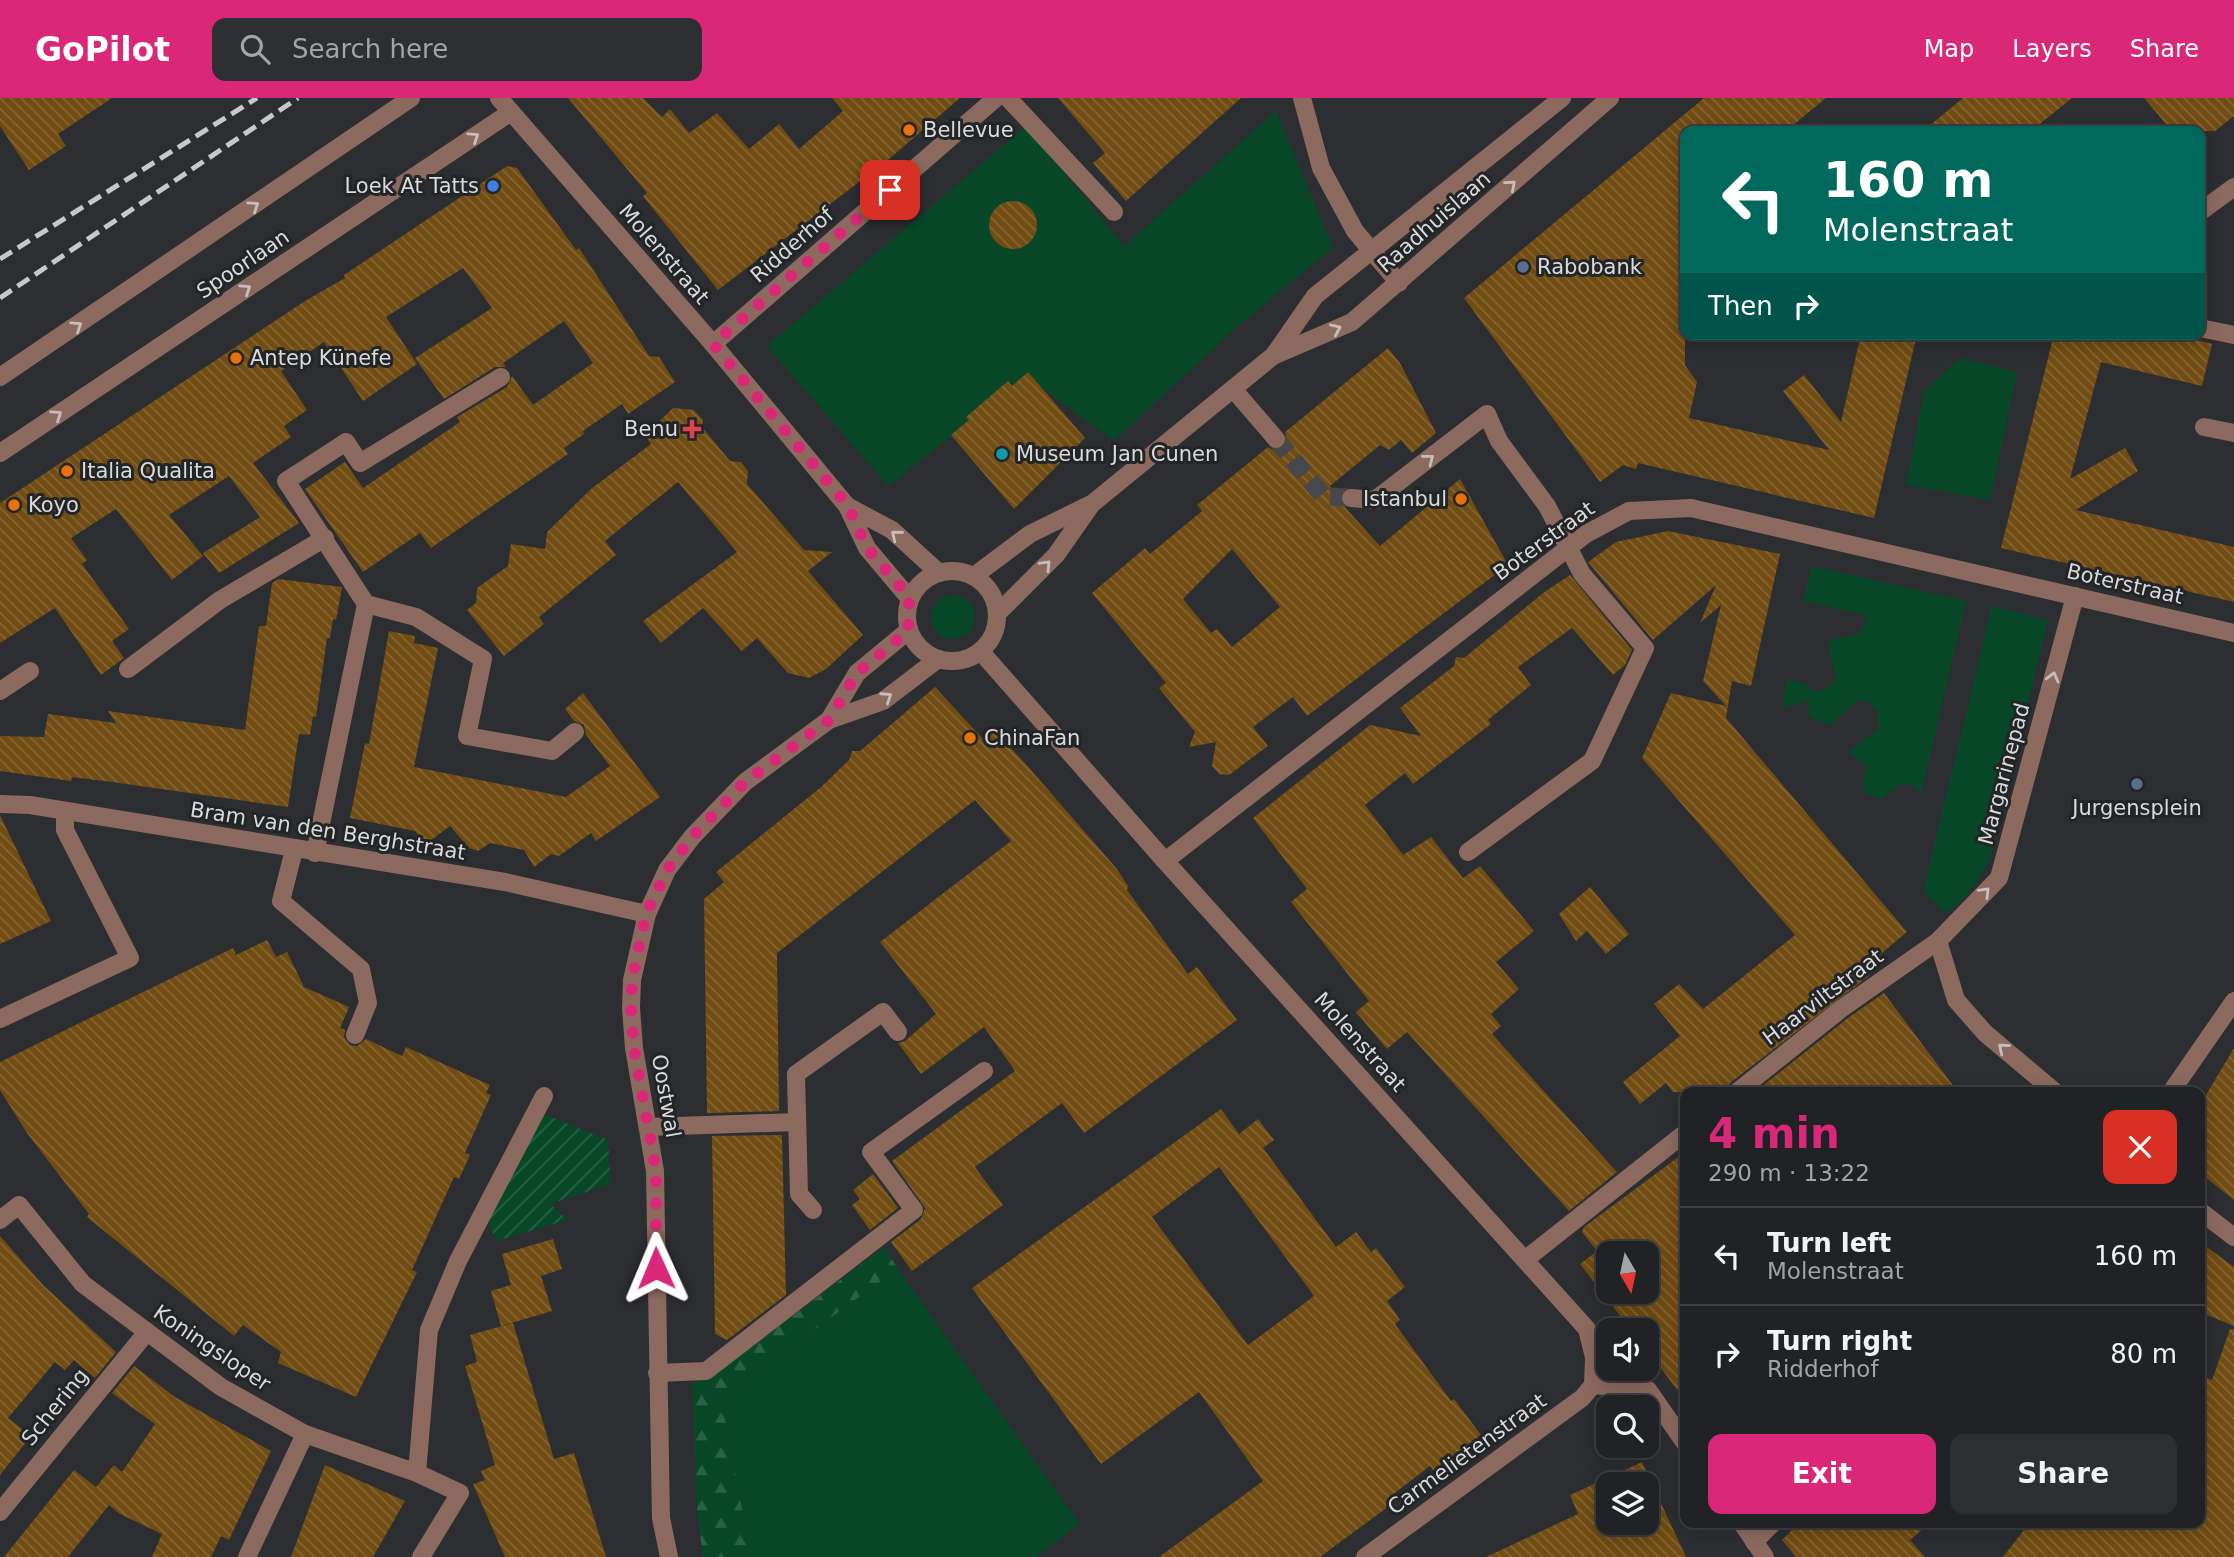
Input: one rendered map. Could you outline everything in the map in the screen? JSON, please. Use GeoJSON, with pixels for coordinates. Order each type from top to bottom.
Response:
{"type":"FeatureCollection","features":[{"type":"Feature","properties":{"kind":"street","name":"Spoorlaan"},"geometry":{"type":"LineString","coordinates":[[0,377],[411,98]]}},
{"type":"Feature","properties":{"kind":"street","name":"Molenstraat"},"geometry":{"type":"LineString","coordinates":[[499,98],[713,344],[848,506],[867,548],[910,598]]}},
{"type":"Feature","properties":{"kind":"street","name":"Ridderhof"},"geometry":{"type":"LineString","coordinates":[[713,344],[996,98]]}},
{"type":"Feature","properties":{"kind":"street"},"geometry":{"type":"LineString","coordinates":[[1008,98],[1114,212]]}},
{"type":"Feature","properties":{"kind":"street"},"geometry":{"type":"LineString","coordinates":[[1302,98],[1321,168],[1355,231],[1399,283]]}},
{"type":"Feature","properties":{"kind":"street","name":"Raadhuislaan"},"geometry":{"type":"LineString","coordinates":[[974,576],[1030,534],[1093,503],[1273,356],[1315,296],[1432,199],[1479,167],[1562,98]]}},
{"type":"Feature","properties":{"kind":"street","name":"Raadhuislaan"},"geometry":{"type":"LineString","coordinates":[[1273,356],[1352,322],[1610,98]]}},
{"type":"Feature","properties":{"kind":"street","name":"Spoorlaan"},"geometry":{"type":"LineString","coordinates":[[0,453],[512,112]]}},
{"type":"Feature","properties":{"kind":"street"},"geometry":{"type":"LineString","coordinates":[[2205,208],[2234,187]]}},
{"type":"Feature","properties":{"kind":"street"},"geometry":{"type":"LineString","coordinates":[[2205,329],[2234,335]]}},
{"type":"Feature","properties":{"kind":"street"},"geometry":{"type":"LineString","coordinates":[[501,377],[360,463],[346,442],[286,481],[366,604],[415,617],[482,659],[467,736],[552,751],[575,732]]}},
{"type":"Feature","properties":{"kind":"street"},"geometry":{"type":"LineString","coordinates":[[1233,389],[1276,439]]}},
{"type":"Feature","properties":{"kind":"street"},"geometry":{"type":"LineString","coordinates":[[1351,498],[1376,500],[1487,414],[1499,441],[1547,506],[1582,574],[1645,648],[1592,761],[1468,852]]}},
{"type":"Feature","properties":{"kind":"street"},"geometry":{"type":"LineString","coordinates":[[2204,427],[2234,433]]}},
{"type":"Feature","properties":{"kind":"street","name":"Raadhuislaan"},"geometry":{"type":"LineString","coordinates":[[998,613],[1056,555],[1093,503]]}},
{"type":"Feature","properties":{"kind":"street","name":"Molenstraat"},"geometry":{"type":"LineString","coordinates":[[848,506],[892,530],[939,573]]}},
{"type":"Feature","properties":{"kind":"street","name":"Boterstraat"},"geometry":{"type":"LineString","coordinates":[[1165,862],[1586,534],[1629,511],[1691,509],[2234,633]]}},
{"type":"Feature","properties":{"kind":"street"},"geometry":{"type":"LineString","coordinates":[[128,669],[220,600],[324,538]]}},
{"type":"Feature","properties":{"kind":"street"},"geometry":{"type":"LineString","coordinates":[[951,570],[974,576],[986,586],[994,598],[998,613],[994,635],[982,653],[961,661],[937,659],[915,643],[909,630],[907,614],[910,598],[917,587],[939,573],[951,570]]}},
{"type":"Feature","properties":{"kind":"street","name":"Margarinepad"},"geometry":{"type":"LineString","coordinates":[[1938,941],[1999,878],[2075,596]]}},
{"type":"Feature","properties":{"kind":"street"},"geometry":{"type":"LineString","coordinates":[[315,853],[366,604]]}},
{"type":"Feature","properties":{"kind":"street","name":"Oostwal"},"geometry":{"type":"LineString","coordinates":[[829,720],[857,673],[909,630]]}},
{"type":"Feature","properties":{"kind":"street","name":"Molenstraat"},"geometry":{"type":"LineString","coordinates":[[982,653],[1165,862],[1587,1329],[1594,1357],[1593,1385]]}},
{"type":"Feature","properties":{"kind":"street","name":"Oostwal"},"geometry":{"type":"LineString","coordinates":[[669,1557],[661,1518],[656,1171],[631,1009],[632,980],[646,914],[667,870],[745,782],[829,720],[883,701],[937,659]]}},
{"type":"Feature","properties":{"kind":"street"},"geometry":{"type":"LineString","coordinates":[[0,691],[30,671]]}},
{"type":"Feature","properties":{"kind":"street","name":"Bram van den Berghstraat"},"geometry":{"type":"LineString","coordinates":[[0,804],[65,811],[505,882],[646,914]]}},
{"type":"Feature","properties":{"kind":"street"},"geometry":{"type":"LineString","coordinates":[[0,1019],[130,958],[65,830],[65,811]]}},
{"type":"Feature","properties":{"kind":"street"},"geometry":{"type":"LineString","coordinates":[[294,850],[281,901],[361,969],[369,1003],[355,1035]]}},
{"type":"Feature","properties":{"kind":"street"},"geometry":{"type":"LineString","coordinates":[[1938,941],[1956,1000],[1985,1033],[2049,1087]]}},
{"type":"Feature","properties":{"kind":"street","name":"Haarviltstraat"},"geometry":{"type":"LineString","coordinates":[[1743,1087],[1841,1009],[1938,941]]}},
{"type":"Feature","properties":{"kind":"street"},"geometry":{"type":"LineString","coordinates":[[2174,1087],[2234,1001]]}},
{"type":"Feature","properties":{"kind":"street"},"geometry":{"type":"LineString","coordinates":[[813,1210],[799,1194],[796,1074],[883,1012],[898,1032]]}},
{"type":"Feature","properties":{"kind":"street"},"geometry":{"type":"LineString","coordinates":[[657,1373],[706,1371],[914,1210],[871,1152],[984,1071]]}},
{"type":"Feature","properties":{"kind":"street"},"geometry":{"type":"LineString","coordinates":[[417,1473],[429,1330],[458,1261],[544,1096]]}},
{"type":"Feature","properties":{"kind":"street"},"geometry":{"type":"LineString","coordinates":[[648,1127],[797,1122]]}},
{"type":"Feature","properties":{"kind":"street"},"geometry":{"type":"LineString","coordinates":[[1526,1259],[1680,1137]]}},
{"type":"Feature","properties":{"kind":"street","name":"Koningsloper"},"geometry":{"type":"LineString","coordinates":[[0,1220],[19,1205],[83,1284],[221,1387],[305,1434],[417,1473],[460,1493],[421,1557]]}},
{"type":"Feature","properties":{"kind":"street"},"geometry":{"type":"LineString","coordinates":[[2205,1220],[2234,1237]]}},
{"type":"Feature","properties":{"kind":"street","name":"Schering"},"geometry":{"type":"LineString","coordinates":[[0,1512],[147,1332]]}},
{"type":"Feature","properties":{"kind":"street"},"geometry":{"type":"LineString","coordinates":[[1593,1385],[1648,1390],[1680,1436]]}},
{"type":"Feature","properties":{"kind":"street","name":"Carmelietenstraat"},"geometry":{"type":"LineString","coordinates":[[1365,1557],[1582,1398],[1593,1385]]}},
{"type":"Feature","properties":{"kind":"street"},"geometry":{"type":"LineString","coordinates":[[247,1557],[305,1434]]}},
{"type":"Feature","properties":{"kind":"street"},"geometry":{"type":"LineString","coordinates":[[1745,1528],[1759,1550],[1771,1528]]}},
{"type":"Feature","properties":{"kind":"green space"},"geometry":{"type":"Polygon","coordinates":[[[1276,111],[1333,248],[1239,325],[1114,441],[1027,377],[888,486],[767,346],[1026,126],[1124,246],[1276,111]]]}},
{"type":"Feature","properties":{"kind":"green space"},"geometry":{"type":"Polygon","coordinates":[[[1960,358],[2017,372],[1990,500],[1906,485],[1924,391],[1960,358]]]}},
{"type":"Feature","properties":{"kind":"green space"},"geometry":{"type":"Polygon","coordinates":[[[1812,566],[1966,601],[1921,793],[1912,785],[1902,784],[1881,799],[1865,793],[1862,789],[1866,765],[1851,755],[1850,750],[1879,729],[1877,711],[1869,703],[1858,700],[1831,724],[1814,720],[1808,714],[1809,704],[1802,701],[1787,708],[1782,706],[1787,680],[1796,681],[1820,692],[1836,681],[1828,646],[1830,640],[1859,634],[1867,616],[1803,601],[1812,566]]]}},
{"type":"Feature","properties":{"kind":"green space"},"geometry":{"type":"Polygon","coordinates":[[[953,595],[969,601],[975,617],[969,633],[953,639],[937,633],[931,617],[937,601],[953,595]]]}},
{"type":"Feature","properties":{"kind":"green space"},"geometry":{"type":"Polygon","coordinates":[[[1992,606],[2048,620],[1991,856],[1984,871],[1964,898],[1944,912],[1923,891],[1992,606]]]}},
{"type":"Feature","properties":{"kind":"green space"},"geometry":{"type":"Polygon","coordinates":[[[544,1114],[608,1140],[611,1184],[550,1204],[568,1220],[496,1241],[487,1219],[544,1114]]]}},
{"type":"Feature","properties":{"kind":"green space"},"geometry":{"type":"Polygon","coordinates":[[[884,1247],[898,1269],[721,1397],[751,1557],[703,1557],[697,1511],[692,1383],[711,1377],[884,1247]]]}},
{"type":"Feature","properties":{"kind":"green space"},"geometry":{"type":"Polygon","coordinates":[[[898,1269],[1080,1524],[1036,1557],[751,1557],[721,1397],[898,1269]]]}},
{"type":"Feature","properties":{"kind":"building"},"geometry":{"type":"Polygon","coordinates":[[[0,98],[112,98],[58,134],[66,146],[29,170],[0,126],[0,98]]]}},
{"type":"Feature","properties":{"kind":"building"},"geometry":{"type":"Polygon","coordinates":[[[568,98],[643,98],[662,117],[670,109],[689,133],[717,113],[749,149],[779,124],[799,149],[843,111],[832,98],[960,98],[889,159],[718,290],[643,196],[647,193],[568,98]]]}},
{"type":"Feature","properties":{"kind":"building"},"geometry":{"type":"Polygon","coordinates":[[[1058,98],[1241,98],[1126,201],[1093,163],[1105,153],[1058,98]]]}},
{"type":"Feature","properties":{"kind":"building"},"geometry":{"type":"Polygon","coordinates":[[[1704,98],[1826,98],[1792,126],[1680,126],[1680,340],[1685,340],[1685,365],[1697,382],[1689,418],[1829,450],[1783,391],[1804,375],[1841,422],[1860,340],[1916,340],[1874,518],[1638,463],[1636,469],[1623,465],[1600,482],[1464,298],[1704,98]]]}},
{"type":"Feature","properties":{"kind":"building"},"geometry":{"type":"Polygon","coordinates":[[[1963,98],[2072,98],[2037,126],[1929,126],[1963,98]]]}},
{"type":"Feature","properties":{"kind":"building"},"geometry":{"type":"Polygon","coordinates":[[[2144,98],[2234,98],[2234,116],[2215,131],[2205,131],[2205,126],[2168,126],[2144,98]]]}},
{"type":"Feature","properties":{"kind":"building"},"geometry":{"type":"Polygon","coordinates":[[[507,166],[517,168],[576,250],[579,248],[649,356],[659,357],[675,382],[628,414],[622,404],[564,448],[568,454],[431,548],[420,533],[363,572],[305,489],[345,462],[363,488],[460,422],[457,417],[507,387],[512,376],[533,405],[593,363],[564,321],[503,363],[506,367],[495,367],[444,399],[415,358],[492,308],[463,268],[386,317],[417,364],[363,401],[324,342],[281,371],[307,410],[284,426],[291,437],[253,463],[299,523],[219,573],[203,553],[260,517],[229,476],[169,515],[203,556],[172,580],[116,509],[71,538],[87,560],[82,564],[129,629],[112,641],[124,658],[101,675],[55,608],[0,643],[0,503],[305,301],[345,278],[344,275],[507,166]]]}},
{"type":"Feature","properties":{"kind":"building"},"geometry":{"type":"Polygon","coordinates":[[[1013,201],[1030,208],[1037,225],[1030,242],[1013,249],[996,242],[989,225],[996,208],[1013,201]]]}},
{"type":"Feature","properties":{"kind":"building"},"geometry":{"type":"Polygon","coordinates":[[[2053,340],[2196,340],[2212,344],[2202,386],[2101,362],[2070,479],[2125,448],[2138,471],[2076,510],[2234,547],[2234,602],[2001,548],[2053,340]]]}},
{"type":"Feature","properties":{"kind":"building"},"geometry":{"type":"Polygon","coordinates":[[[1388,348],[1400,363],[1436,433],[1412,453],[1401,440],[1389,450],[1380,445],[1330,486],[1341,503],[1380,546],[1460,479],[1508,565],[1307,716],[1293,697],[1253,727],[1268,746],[1229,775],[1219,774],[1212,766],[1216,742],[1189,747],[1195,732],[1159,688],[1166,683],[1092,593],[1145,548],[1150,554],[1202,511],[1197,505],[1268,447],[1273,450],[1283,448],[1287,442],[1285,432],[1388,348]],[[1232,549],[1183,599],[1211,633],[1217,629],[1232,647],[1280,607],[1232,549]]]}},
{"type":"Feature","properties":{"kind":"building"},"geometry":{"type":"Polygon","coordinates":[[[1028,372],[1085,438],[1014,509],[951,435],[969,420],[966,417],[1008,381],[1012,386],[1028,372]]]}},
{"type":"Feature","properties":{"kind":"building"},"geometry":{"type":"Polygon","coordinates":[[[673,408],[694,410],[703,420],[702,427],[730,461],[741,462],[748,471],[747,484],[804,550],[832,552],[808,571],[863,635],[826,669],[809,678],[788,673],[757,638],[742,651],[703,608],[661,643],[643,621],[737,552],[678,482],[605,541],[616,555],[539,617],[544,624],[504,656],[467,610],[476,603],[477,588],[508,566],[511,544],[545,549],[547,532],[591,489],[651,444],[645,435],[673,408]]]}},
{"type":"Feature","properties":{"kind":"building"},"geometry":{"type":"Polygon","coordinates":[[[1668,531],[1780,554],[1751,686],[1732,681],[1726,718],[1907,932],[1864,968],[1870,975],[1728,1087],[1680,1087],[1680,1092],[1673,1092],[1666,1083],[1640,1104],[1623,1082],[1680,1036],[1654,1004],[1679,984],[1703,1009],[1795,935],[1642,758],[1671,693],[1726,706],[1703,681],[1721,605],[1700,623],[1716,585],[1653,640],[1588,562],[1616,542],[1668,531]]]}},
{"type":"Feature","properties":{"kind":"building"},"geometry":{"type":"Polygon","coordinates":[[[1570,575],[1632,650],[1625,665],[1613,675],[1572,628],[1518,667],[1531,685],[1488,720],[1491,724],[1413,784],[1405,773],[1365,805],[1403,855],[1431,837],[1463,878],[1480,866],[1534,931],[1496,962],[1519,989],[1491,1014],[1501,1026],[1492,1034],[1617,1172],[1569,1211],[1407,1032],[1387,1049],[1356,1012],[1369,1001],[1291,902],[1307,889],[1253,818],[1370,725],[1421,736],[1400,708],[1454,666],[1456,657],[1464,658],[1543,593],[1570,575]]]}},
{"type":"Feature","properties":{"kind":"building"},"geometry":{"type":"Polygon","coordinates":[[[278,579],[342,587],[336,620],[333,619],[330,638],[327,638],[316,717],[313,716],[310,735],[299,734],[288,807],[72,777],[71,781],[0,771],[0,736],[44,737],[48,714],[116,723],[108,711],[245,730],[259,626],[266,626],[272,583],[278,579]]]}},
{"type":"Feature","properties":{"kind":"building"},"geometry":{"type":"Polygon","coordinates":[[[389,631],[415,636],[414,643],[438,648],[414,767],[566,797],[610,766],[586,735],[584,725],[574,721],[565,709],[583,693],[660,797],[596,841],[591,833],[559,856],[551,854],[534,867],[524,850],[490,843],[478,851],[469,848],[450,826],[430,841],[421,839],[415,831],[350,818],[365,743],[369,744],[389,631]]]}},
{"type":"Feature","properties":{"kind":"building"},"geometry":{"type":"Polygon","coordinates":[[[935,687],[983,739],[993,730],[1023,761],[1117,869],[1128,886],[1127,890],[1188,974],[1197,967],[1237,1020],[1084,1133],[1062,1103],[975,1167],[1003,1205],[912,1271],[891,1242],[921,1219],[925,1208],[892,1161],[1015,1071],[984,1027],[921,1074],[898,1043],[905,1041],[936,1014],[880,942],[1011,841],[975,800],[777,953],[779,1111],[707,1113],[704,899],[724,882],[716,872],[821,787],[849,760],[852,751],[860,751],[935,687]]]}},
{"type":"Feature","properties":{"kind":"building"},"geometry":{"type":"Polygon","coordinates":[[[0,815],[51,921],[0,944],[0,815]]]}},
{"type":"Feature","properties":{"kind":"building"},"geometry":{"type":"Polygon","coordinates":[[[1590,887],[1629,934],[1606,954],[1587,931],[1576,941],[1559,914],[1590,887]]]}},
{"type":"Feature","properties":{"kind":"building"},"geometry":{"type":"Polygon","coordinates":[[[267,940],[276,957],[287,952],[304,987],[349,1007],[340,1028],[345,1030],[344,1037],[350,1045],[357,1046],[366,1039],[402,1056],[406,1047],[490,1085],[486,1093],[491,1095],[465,1153],[470,1155],[459,1179],[454,1177],[412,1270],[417,1272],[356,1397],[278,1363],[281,1352],[243,1325],[234,1336],[87,1217],[89,1214],[27,1133],[0,1090],[0,1062],[233,948],[236,955],[267,940]]]}},
{"type":"Feature","properties":{"kind":"building"},"geometry":{"type":"Polygon","coordinates":[[[1884,993],[1954,1087],[1761,1087],[1884,993]]]}},
{"type":"Feature","properties":{"kind":"building"},"geometry":{"type":"Polygon","coordinates":[[[2234,1048],[2234,1200],[2205,1177],[2205,1097],[2234,1048]]]}},
{"type":"Feature","properties":{"kind":"building"},"geometry":{"type":"Polygon","coordinates":[[[1221,1109],[1239,1134],[1258,1119],[1274,1140],[1263,1148],[1336,1247],[1356,1232],[1371,1252],[1376,1248],[1405,1287],[1387,1301],[1400,1320],[1395,1324],[1451,1401],[1454,1399],[1481,1435],[1433,1470],[1430,1466],[1392,1495],[1396,1501],[1320,1557],[1159,1557],[1263,1481],[1199,1392],[1101,1464],[972,1288],[1221,1109]],[[1219,1167],[1152,1217],[1248,1345],[1314,1296],[1219,1167]]]}},
{"type":"Feature","properties":{"kind":"building"},"geometry":{"type":"Polygon","coordinates":[[[782,1135],[786,1295],[727,1340],[715,1334],[712,1136],[782,1135]]]}},
{"type":"Feature","properties":{"kind":"building"},"geometry":{"type":"Polygon","coordinates":[[[1680,1156],[1680,1393],[1659,1366],[1659,1318],[1622,1318],[1611,1304],[1659,1304],[1659,1241],[1596,1241],[1596,1250],[1582,1232],[1584,1227],[1680,1156]]]}},
{"type":"Feature","properties":{"kind":"building"},"geometry":{"type":"Polygon","coordinates":[[[873,1174],[898,1208],[870,1230],[852,1205],[860,1199],[853,1190],[873,1174]]]}},
{"type":"Feature","properties":{"kind":"building"},"geometry":{"type":"Polygon","coordinates":[[[0,1236],[43,1285],[116,1352],[95,1378],[74,1360],[65,1370],[55,1362],[8,1418],[31,1436],[0,1475],[0,1236]]]}},
{"type":"Feature","properties":{"kind":"building"},"geometry":{"type":"Polygon","coordinates":[[[553,1239],[562,1269],[541,1276],[552,1311],[501,1326],[491,1291],[511,1285],[502,1254],[553,1239]]]}},
{"type":"Feature","properties":{"kind":"building"},"geometry":{"type":"Polygon","coordinates":[[[2205,1246],[2234,1267],[2234,1326],[2205,1314],[2205,1246]]]}},
{"type":"Feature","properties":{"kind":"building"},"geometry":{"type":"Polygon","coordinates":[[[1596,1252],[1596,1285],[1580,1264],[1596,1252]]]}},
{"type":"Feature","properties":{"kind":"building"},"geometry":{"type":"Polygon","coordinates":[[[513,1323],[554,1459],[574,1453],[606,1557],[505,1557],[473,1484],[485,1480],[481,1471],[495,1465],[465,1366],[477,1362],[470,1335],[513,1323]]]}},
{"type":"Feature","properties":{"kind":"building"},"geometry":{"type":"Polygon","coordinates":[[[2230,1329],[2234,1329],[2234,1557],[2003,1557],[2025,1528],[2205,1528],[2205,1377],[2212,1380],[2230,1329]]]}},
{"type":"Feature","properties":{"kind":"building"},"geometry":{"type":"Polygon","coordinates":[[[134,1366],[175,1397],[271,1451],[229,1540],[221,1536],[211,1557],[152,1557],[162,1534],[120,1514],[109,1505],[68,1557],[4,1557],[74,1470],[96,1487],[114,1465],[122,1472],[155,1424],[112,1393],[134,1366]]]}},
{"type":"Feature","properties":{"kind":"building"},"geometry":{"type":"Polygon","coordinates":[[[1642,1462],[1647,1472],[1620,1472],[1642,1462]]]}},
{"type":"Feature","properties":{"kind":"building"},"geometry":{"type":"Polygon","coordinates":[[[325,1465],[405,1501],[373,1557],[291,1557],[325,1465]]]}},
{"type":"Feature","properties":{"kind":"building"},"geometry":{"type":"Polygon","coordinates":[[[1596,1483],[1596,1535],[1659,1535],[1659,1499],[1686,1557],[1486,1557],[1578,1514],[1570,1495],[1596,1483]]]}},
{"type":"Feature","properties":{"kind":"building"},"geometry":{"type":"Polygon","coordinates":[[[1794,1528],[1924,1528],[1910,1540],[1925,1557],[1796,1557],[1782,1540],[1794,1528]]]}},
{"type":"Feature","properties":{"kind":"tunnel"},"geometry":{"type":"LineString","coordinates":[[1276,439],[1323,496],[1351,498]]}},
{"type":"Feature","properties":{"kind":"railway"},"geometry":{"type":"LineString","coordinates":[[0,259],[257,98]]}},
{"type":"Feature","properties":{"kind":"railway"},"geometry":{"type":"LineString","coordinates":[[0,298],[298,98]]}},
{"type":"Feature","properties":{"kind":"place","name":"Bellevue"},"geometry":{"type":"Point","coordinates":[909,130]}},
{"type":"Feature","properties":{"kind":"place","name":"Loek At Tatts"},"geometry":{"type":"Point","coordinates":[493,186]}},
{"type":"Feature","properties":{"kind":"place","name":"Rabobank"},"geometry":{"type":"Point","coordinates":[1523,267]}},
{"type":"Feature","properties":{"kind":"place","name":"Antep Künefe"},"geometry":{"type":"Point","coordinates":[236,358]}},
{"type":"Feature","properties":{"kind":"place","name":"Benu"},"geometry":{"type":"Point","coordinates":[692,429]}},
{"type":"Feature","properties":{"kind":"place","name":"Museum Jan Cunen"},"geometry":{"type":"Point","coordinates":[1002,454]}},
{"type":"Feature","properties":{"kind":"place","name":"Italia Qualita"},"geometry":{"type":"Point","coordinates":[67,471]}},
{"type":"Feature","properties":{"kind":"place","name":"Istanbul"},"geometry":{"type":"Point","coordinates":[1461,499]}},
{"type":"Feature","properties":{"kind":"place","name":"Koyo"},"geometry":{"type":"Point","coordinates":[14,505]}},
{"type":"Feature","properties":{"kind":"place","name":"ChinaFan"},"geometry":{"type":"Point","coordinates":[970,738]}},
{"type":"Feature","properties":{"kind":"place","name":"Jurgensplein"},"geometry":{"type":"Point","coordinates":[2137,784]}},
{"type":"Feature","properties":{"kind":"route"},"geometry":{"type":"LineString","coordinates":[[656,1268],[656,1171],[634,1048],[631,1009],[632,980],[646,914],[667,870],[692,837],[745,782],[829,720],[857,673],[909,630],[907,614],[910,598],[867,548],[848,506],[713,344],[890,190]]}}]}
